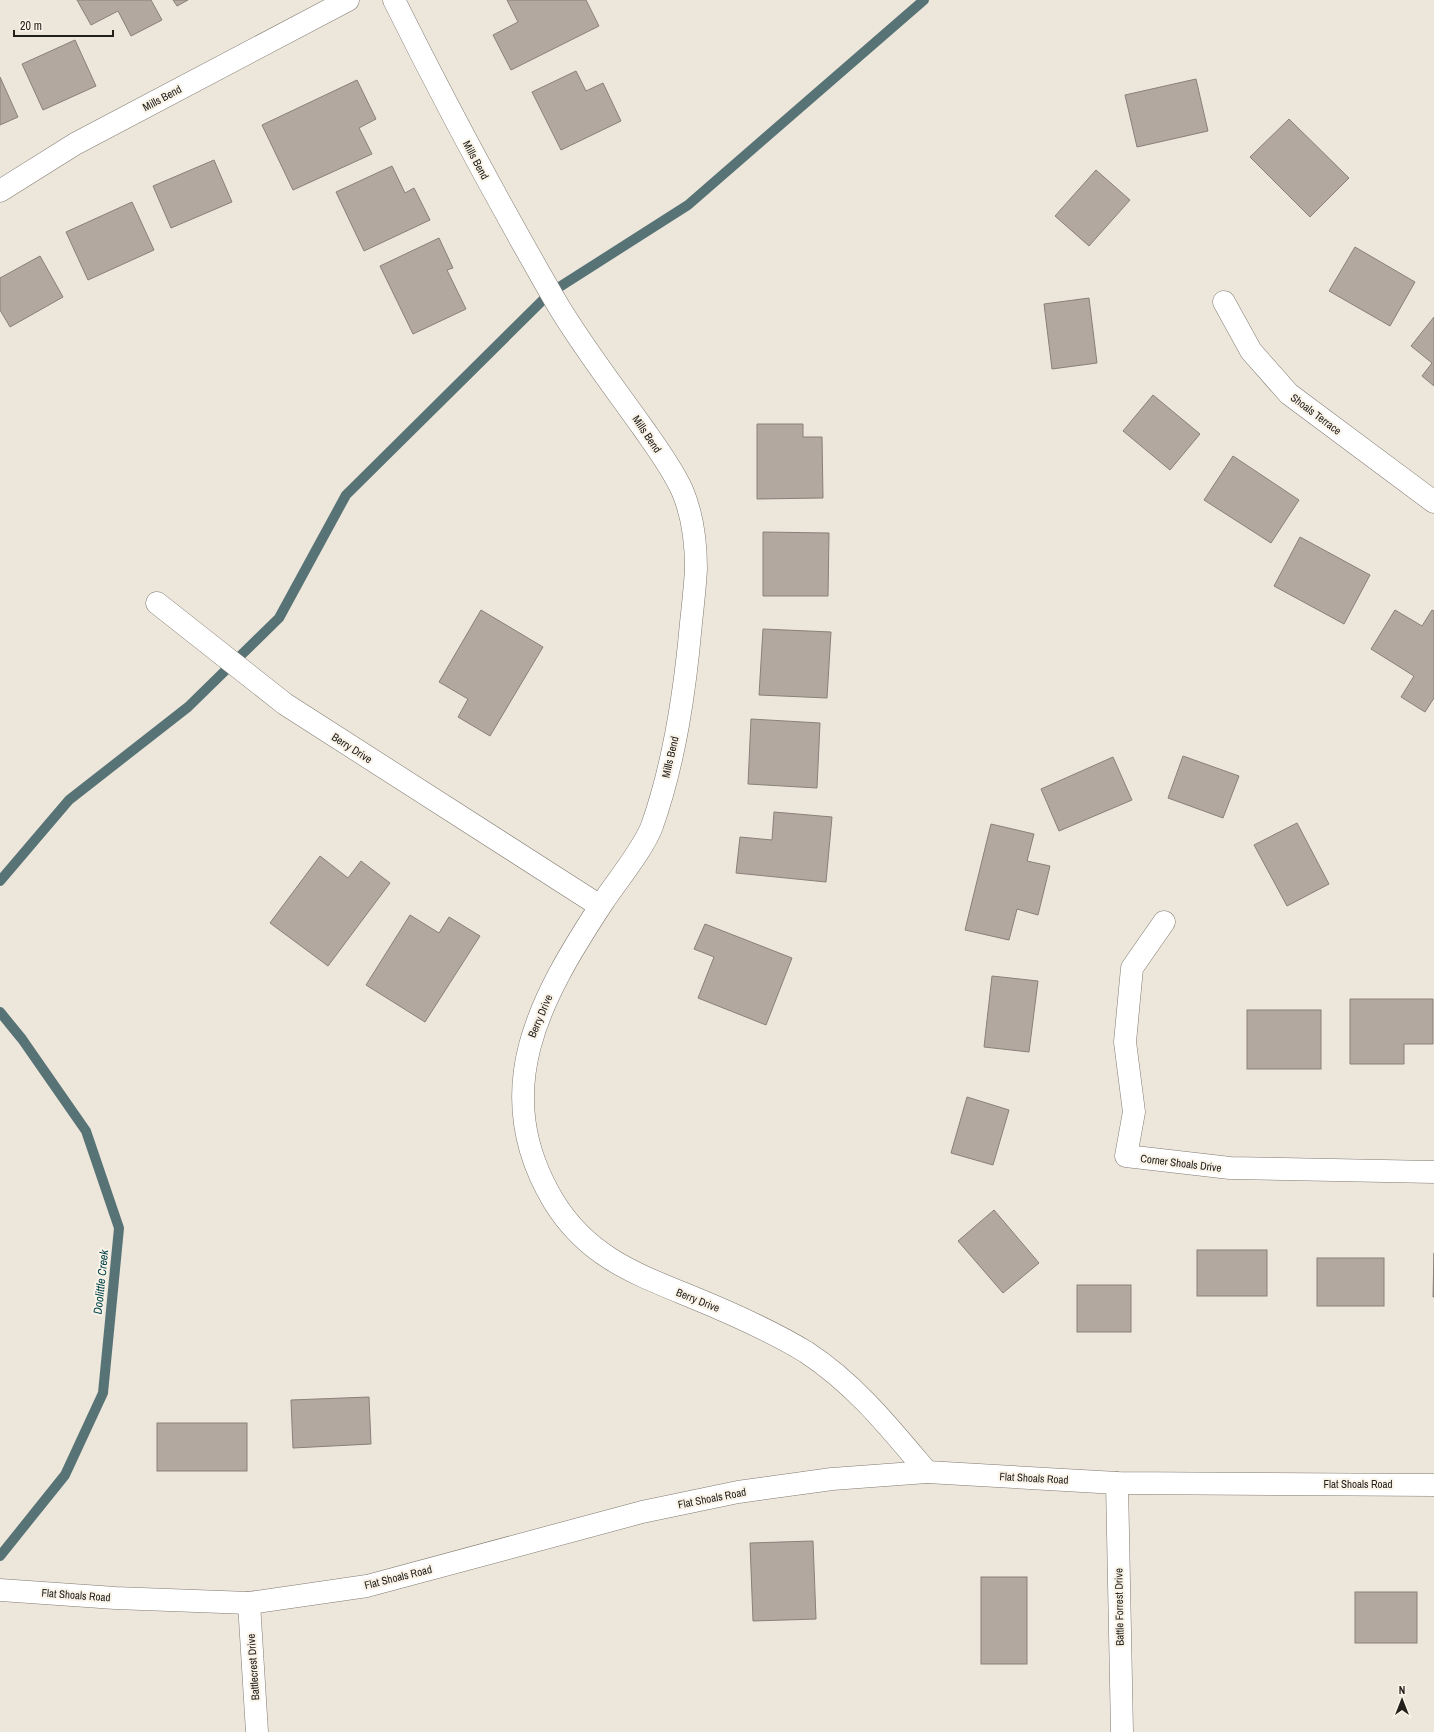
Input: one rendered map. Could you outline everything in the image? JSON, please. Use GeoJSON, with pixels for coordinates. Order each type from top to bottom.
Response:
{"type":"FeatureCollection","features":[{"type":"Feature","properties":{"kind":"street","name":"Mills Bend"},"geometry":{"type":"LineString","coordinates":[[0,191],[75,144],[348,0]]}},
{"type":"Feature","properties":{"kind":"street","name":"Mills Bend"},"geometry":{"type":"LineString","coordinates":[[394,0],[503,211],[568,322],[657,448],[682,489],[692,521],[696,567],[685,689],[668,769],[650,831],[600,906]]}},
{"type":"Feature","properties":{"kind":"street","name":"Shoals Terrace"},"geometry":{"type":"LineString","coordinates":[[1224,302],[1252,351],[1289,394],[1434,502]]}},
{"type":"Feature","properties":{"kind":"street","name":"Berry Drive"},"geometry":{"type":"LineString","coordinates":[[157,603],[285,704],[600,906],[562,969],[541,1012],[527,1054],[523,1080],[522,1105],[525,1131],[537,1167],[555,1203],[580,1234],[602,1253],[628,1271],[752,1323],[806,1352],[864,1398],[927,1472]]}},
{"type":"Feature","properties":{"kind":"street","name":"Corner Shoals Drive"},"geometry":{"type":"LineString","coordinates":[[1164,922],[1132,968],[1125,1042],[1134,1112],[1126,1156],[1230,1168],[1434,1172]]}},
{"type":"Feature","properties":{"kind":"street","name":"Flat Shoals Road"},"geometry":{"type":"LineString","coordinates":[[0,1590],[115,1598],[249,1603],[366,1586],[642,1512],[738,1492],[832,1479],[927,1472],[1117,1483],[1434,1485]]}},
{"type":"Feature","properties":{"kind":"street","name":"Battle Forrest Drive"},"geometry":{"type":"LineString","coordinates":[[1117,1483],[1122,1732]]}},
{"type":"Feature","properties":{"kind":"street","name":"Battlecrest Drive"},"geometry":{"type":"LineString","coordinates":[[249,1603],[257,1732]]}},
{"type":"Feature","properties":{"kind":"building"},"geometry":{"type":"Polygon","coordinates":[[[77,0],[151,0],[162,20],[131,36],[118,11],[91,25],[77,0]]]}},
{"type":"Feature","properties":{"kind":"building"},"geometry":{"type":"Polygon","coordinates":[[[173,0],[188,0],[177,6],[173,0]]]}},
{"type":"Feature","properties":{"kind":"building"},"geometry":{"type":"Polygon","coordinates":[[[507,0],[586,0],[599,26],[511,70],[493,35],[518,22],[507,0]]]}},
{"type":"Feature","properties":{"kind":"building"},"geometry":{"type":"Polygon","coordinates":[[[75,40],[96,86],[43,110],[22,64],[75,40]]]}},
{"type":"Feature","properties":{"kind":"building"},"geometry":{"type":"Polygon","coordinates":[[[576,71],[586,91],[603,83],[621,121],[561,150],[532,92],[576,71]]]}},
{"type":"Feature","properties":{"kind":"building"},"geometry":{"type":"Polygon","coordinates":[[[0,77],[18,117],[0,125],[0,77]]]}},
{"type":"Feature","properties":{"kind":"building"},"geometry":{"type":"Polygon","coordinates":[[[1196,79],[1208,131],[1137,147],[1125,95],[1196,79]]]}},
{"type":"Feature","properties":{"kind":"building"},"geometry":{"type":"Polygon","coordinates":[[[357,80],[376,119],[359,128],[372,154],[293,190],[262,125],[357,80]]]}},
{"type":"Feature","properties":{"kind":"building"},"geometry":{"type":"Polygon","coordinates":[[[1289,119],[1349,178],[1310,217],[1250,157],[1289,119]]]}},
{"type":"Feature","properties":{"kind":"building"},"geometry":{"type":"Polygon","coordinates":[[[214,160],[232,202],[171,228],[153,186],[214,160]]]}},
{"type":"Feature","properties":{"kind":"building"},"geometry":{"type":"Polygon","coordinates":[[[392,166],[405,193],[414,188],[430,220],[364,251],[336,192],[392,166]]]}},
{"type":"Feature","properties":{"kind":"building"},"geometry":{"type":"Polygon","coordinates":[[[1096,170],[1130,200],[1089,246],[1055,216],[1096,170]]]}},
{"type":"Feature","properties":{"kind":"building"},"geometry":{"type":"Polygon","coordinates":[[[132,202],[154,250],[88,280],[66,232],[132,202]]]}},
{"type":"Feature","properties":{"kind":"building"},"geometry":{"type":"Polygon","coordinates":[[[439,238],[453,268],[447,270],[466,309],[413,334],[380,266],[439,238]]]}},
{"type":"Feature","properties":{"kind":"building"},"geometry":{"type":"Polygon","coordinates":[[[1355,247],[1415,282],[1390,326],[1329,291],[1355,247]]]}},
{"type":"Feature","properties":{"kind":"building"},"geometry":{"type":"Polygon","coordinates":[[[40,256],[63,297],[10,327],[0,310],[0,278],[40,256]]]}},
{"type":"Feature","properties":{"kind":"building"},"geometry":{"type":"Polygon","coordinates":[[[1089,298],[1097,363],[1052,369],[1044,304],[1089,298]]]}},
{"type":"Feature","properties":{"kind":"building"},"geometry":{"type":"Polygon","coordinates":[[[1434,317],[1434,386],[1422,376],[1432,363],[1411,346],[1434,317]]]}},
{"type":"Feature","properties":{"kind":"building"},"geometry":{"type":"Polygon","coordinates":[[[1153,395],[1200,434],[1170,470],[1123,431],[1153,395]]]}},
{"type":"Feature","properties":{"kind":"building"},"geometry":{"type":"Polygon","coordinates":[[[757,424],[803,424],[803,437],[822,437],[823,498],[757,499],[757,424]]]}},
{"type":"Feature","properties":{"kind":"building"},"geometry":{"type":"Polygon","coordinates":[[[1233,456],[1299,500],[1271,543],[1204,500],[1233,456]]]}},
{"type":"Feature","properties":{"kind":"building"},"geometry":{"type":"Polygon","coordinates":[[[763,532],[829,533],[828,596],[763,596],[763,532]]]}},
{"type":"Feature","properties":{"kind":"building"},"geometry":{"type":"Polygon","coordinates":[[[1300,537],[1370,575],[1344,624],[1274,586],[1300,537]]]}},
{"type":"Feature","properties":{"kind":"building"},"geometry":{"type":"Polygon","coordinates":[[[481,610],[543,647],[490,736],[458,717],[468,699],[439,682],[481,610]]]}},
{"type":"Feature","properties":{"kind":"building"},"geometry":{"type":"Polygon","coordinates":[[[1395,610],[1422,626],[1432,610],[1434,611],[1434,698],[1425,712],[1401,697],[1414,676],[1371,649],[1395,610]]]}},
{"type":"Feature","properties":{"kind":"building"},"geometry":{"type":"Polygon","coordinates":[[[763,629],[831,632],[827,698],[759,695],[763,629]]]}},
{"type":"Feature","properties":{"kind":"building"},"geometry":{"type":"Polygon","coordinates":[[[751,719],[820,723],[817,788],[748,784],[751,719]]]}},
{"type":"Feature","properties":{"kind":"building"},"geometry":{"type":"Polygon","coordinates":[[[1183,756],[1239,776],[1223,818],[1168,798],[1183,756]]]}},
{"type":"Feature","properties":{"kind":"building"},"geometry":{"type":"Polygon","coordinates":[[[1113,757],[1132,800],[1059,831],[1041,789],[1113,757]]]}},
{"type":"Feature","properties":{"kind":"building"},"geometry":{"type":"Polygon","coordinates":[[[774,812],[832,817],[826,882],[736,873],[740,837],[772,840],[774,812]]]}},
{"type":"Feature","properties":{"kind":"building"},"geometry":{"type":"Polygon","coordinates":[[[1297,823],[1329,884],[1287,906],[1254,845],[1297,823]]]}},
{"type":"Feature","properties":{"kind":"building"},"geometry":{"type":"Polygon","coordinates":[[[991,824],[1034,834],[1027,861],[1050,866],[1038,915],[1017,909],[1009,940],[965,930],[991,824]]]}},
{"type":"Feature","properties":{"kind":"building"},"geometry":{"type":"Polygon","coordinates":[[[320,856],[348,878],[361,861],[390,883],[328,966],[270,923],[320,856]]]}},
{"type":"Feature","properties":{"kind":"building"},"geometry":{"type":"Polygon","coordinates":[[[410,915],[439,933],[449,917],[480,936],[425,1022],[366,985],[410,915]]]}},
{"type":"Feature","properties":{"kind":"building"},"geometry":{"type":"Polygon","coordinates":[[[705,924],[792,958],[766,1025],[698,998],[714,957],[694,949],[705,924]]]}},
{"type":"Feature","properties":{"kind":"building"},"geometry":{"type":"Polygon","coordinates":[[[992,976],[1038,981],[1029,1052],[984,1047],[992,976]]]}},
{"type":"Feature","properties":{"kind":"building"},"geometry":{"type":"Polygon","coordinates":[[[1350,999],[1433,999],[1433,1044],[1404,1044],[1404,1064],[1350,1064],[1350,999]]]}},
{"type":"Feature","properties":{"kind":"building"},"geometry":{"type":"Polygon","coordinates":[[[1247,1010],[1321,1010],[1321,1069],[1247,1069],[1247,1010]]]}},
{"type":"Feature","properties":{"kind":"building"},"geometry":{"type":"Polygon","coordinates":[[[967,1097],[1009,1110],[993,1165],[951,1153],[967,1097]]]}},
{"type":"Feature","properties":{"kind":"building"},"geometry":{"type":"Polygon","coordinates":[[[994,1210],[1039,1263],[1003,1293],[958,1241],[994,1210]]]}},
{"type":"Feature","properties":{"kind":"building"},"geometry":{"type":"Polygon","coordinates":[[[1197,1250],[1267,1250],[1267,1296],[1197,1296],[1197,1250]]]}},
{"type":"Feature","properties":{"kind":"building"},"geometry":{"type":"Polygon","coordinates":[[[1434,1253],[1434,1297],[1433,1297],[1434,1253]]]}},
{"type":"Feature","properties":{"kind":"building"},"geometry":{"type":"Polygon","coordinates":[[[1317,1258],[1384,1258],[1384,1306],[1317,1306],[1317,1258]]]}},
{"type":"Feature","properties":{"kind":"building"},"geometry":{"type":"Polygon","coordinates":[[[1077,1285],[1131,1285],[1131,1332],[1077,1332],[1077,1285]]]}},
{"type":"Feature","properties":{"kind":"building"},"geometry":{"type":"Polygon","coordinates":[[[369,1397],[371,1444],[293,1448],[291,1400],[369,1397]]]}},
{"type":"Feature","properties":{"kind":"building"},"geometry":{"type":"Polygon","coordinates":[[[157,1423],[247,1423],[247,1471],[157,1471],[157,1423]]]}},
{"type":"Feature","properties":{"kind":"building"},"geometry":{"type":"Polygon","coordinates":[[[813,1541],[816,1619],[753,1621],[750,1543],[813,1541]]]}},
{"type":"Feature","properties":{"kind":"building"},"geometry":{"type":"Polygon","coordinates":[[[981,1577],[1027,1577],[1027,1664],[981,1664],[981,1577]]]}},
{"type":"Feature","properties":{"kind":"building"},"geometry":{"type":"Polygon","coordinates":[[[1355,1592],[1417,1592],[1417,1643],[1355,1643],[1355,1592]]]}},
{"type":"Feature","properties":{"kind":"waterway"},"geometry":{"type":"LineString","coordinates":[[0,881],[69,800],[188,707],[279,618],[346,495],[550,293],[688,205],[924,0]]}},
{"type":"Feature","properties":{"kind":"waterway","name":"Doolittle Creek"},"geometry":{"type":"LineString","coordinates":[[0,1012],[22,1039],[86,1131],[119,1228],[103,1393],[65,1475],[0,1556]]}}]}
